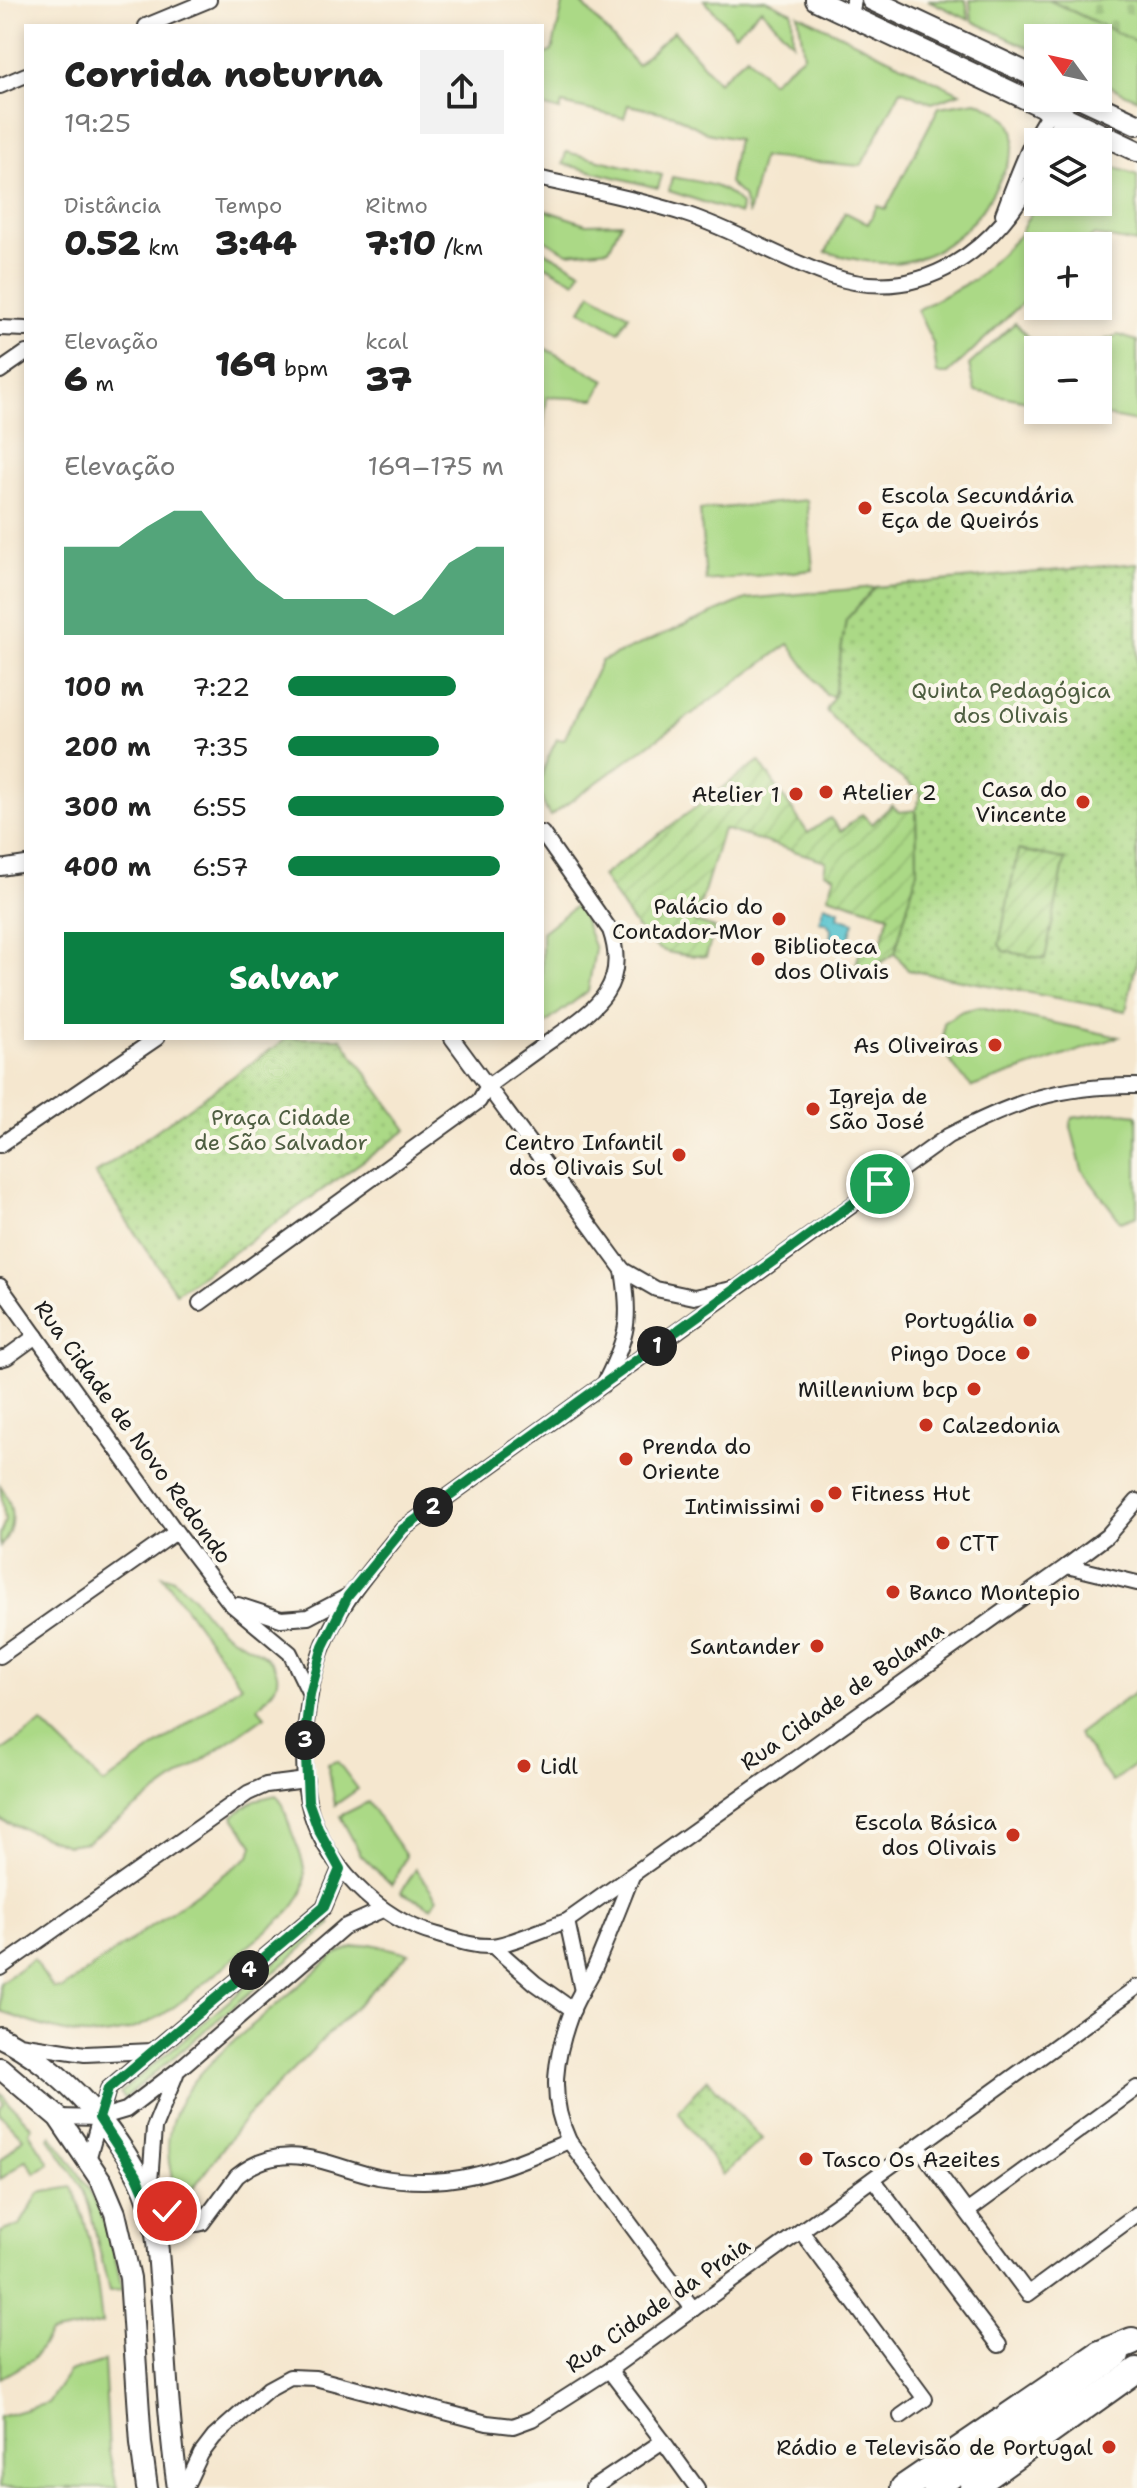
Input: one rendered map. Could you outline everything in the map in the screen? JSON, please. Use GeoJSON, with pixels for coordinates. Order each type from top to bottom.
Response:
{"type":"FeatureCollection","features":[{"type":"Feature","properties":{"kind":"highway"},"geometry":{"type":"LineString","coordinates":[[904,2488],[1100,2354],[1135,2339]]}},
{"type":"Feature","properties":{"kind":"main road"},"geometry":{"type":"LineString","coordinates":[[935,2488],[1107,2364],[1135,2339]]}},
{"type":"Feature","properties":{"kind":"main road"},"geometry":{"type":"LineString","coordinates":[[972,2488],[1137,2370]]}},
{"type":"Feature","properties":{"kind":"street"},"geometry":{"type":"LineString","coordinates":[[151,24],[209,0]]}},
{"type":"Feature","properties":{"kind":"street"},"geometry":{"type":"LineString","coordinates":[[816,0],[853,8],[1024,89]]}},
{"type":"Feature","properties":{"kind":"street"},"geometry":{"type":"LineString","coordinates":[[853,8],[872,0],[1024,71]]}},
{"type":"Feature","properties":{"kind":"street"},"geometry":{"type":"LineString","coordinates":[[0,86],[24,76]]}},
{"type":"Feature","properties":{"kind":"street"},"geometry":{"type":"LineString","coordinates":[[999,225],[1015,181],[1056,112]]}},
{"type":"Feature","properties":{"kind":"street"},"geometry":{"type":"LineString","coordinates":[[1070,112],[1137,151]]}},
{"type":"Feature","properties":{"kind":"street"},"geometry":{"type":"LineString","coordinates":[[1111,112],[1137,124]]}},
{"type":"Feature","properties":{"kind":"street"},"geometry":{"type":"LineString","coordinates":[[544,179],[686,214],[829,275],[866,284],[899,283],[940,272],[973,253],[1024,193]]}},
{"type":"Feature","properties":{"kind":"street"},"geometry":{"type":"LineString","coordinates":[[0,328],[24,329]]}},
{"type":"Feature","properties":{"kind":"street"},"geometry":{"type":"LineString","coordinates":[[0,371],[24,354]]}},
{"type":"Feature","properties":{"kind":"street"},"geometry":{"type":"LineString","coordinates":[[200,1303],[479,1101],[488,1086],[598,1005],[612,982],[614,942],[610,930],[544,836]]}},
{"type":"Feature","properties":{"kind":"street"},"geometry":{"type":"LineString","coordinates":[[0,868],[24,864]]}},
{"type":"Feature","properties":{"kind":"street"},"geometry":{"type":"LineString","coordinates":[[0,1145],[154,1040]]}},
{"type":"Feature","properties":{"kind":"street"},"geometry":{"type":"LineString","coordinates":[[454,1040],[623,1270],[656,1289],[694,1297],[736,1288]]}},
{"type":"Feature","properties":{"kind":"street"},"geometry":{"type":"LineString","coordinates":[[573,2010],[535,1983],[493,1946],[423,1931],[382,1910],[340,1869],[318,1829],[308,1801],[306,1780],[305,1735],[310,1694],[323,1646],[348,1596],[403,1529],[948,1136],[991,1113],[1070,1088],[1137,1086]]}},
{"type":"Feature","properties":{"kind":"street"},"geometry":{"type":"LineString","coordinates":[[605,1383],[624,1344],[629,1306],[623,1270]]}},
{"type":"Feature","properties":{"kind":"street","name":"Rua Cidade de Novo Redondo"},"geometry":{"type":"LineString","coordinates":[[0,1286],[230,1603],[290,1653],[310,1694]]}},
{"type":"Feature","properties":{"kind":"street"},"geometry":{"type":"LineString","coordinates":[[0,1359],[36,1336]]}},
{"type":"Feature","properties":{"kind":"street","name":"Rua Cidade de Bolama"},"geometry":{"type":"LineString","coordinates":[[493,1946],[567,1921],[1067,1566],[1107,1536],[1137,1501]]}},
{"type":"Feature","properties":{"kind":"street"},"geometry":{"type":"LineString","coordinates":[[0,1656],[176,1532]]}},
{"type":"Feature","properties":{"kind":"street"},"geometry":{"type":"LineString","coordinates":[[1067,1566],[1137,1583]]}},
{"type":"Feature","properties":{"kind":"street"},"geometry":{"type":"LineString","coordinates":[[230,1603],[281,1619],[308,1617],[348,1596]]}},
{"type":"Feature","properties":{"kind":"street"},"geometry":{"type":"LineString","coordinates":[[0,1968],[248,1793],[266,1785],[306,1780]]}},
{"type":"Feature","properties":{"kind":"street"},"geometry":{"type":"LineString","coordinates":[[88,2160],[108,2089],[324,1907],[340,1869]]}},
{"type":"Feature","properties":{"kind":"street"},"geometry":{"type":"LineString","coordinates":[[632,1876],[594,1970],[573,2010],[560,2052],[555,2096],[559,2119],[569,2141],[693,2309]]}},
{"type":"Feature","properties":{"kind":"street"},"geometry":{"type":"LineString","coordinates":[[58,2117],[99,2118],[126,2110],[178,2070],[344,1927],[382,1910]]}},
{"type":"Feature","properties":{"kind":"street"},"geometry":{"type":"LineString","coordinates":[[567,1921],[582,1991]]}},
{"type":"Feature","properties":{"kind":"street","name":"Rua Cidade da Praia"},"geometry":{"type":"LineString","coordinates":[[185,2488],[201,2454],[214,2437],[268,2389],[290,2377],[315,2378],[487,2423],[513,2426],[532,2419],[609,2370],[1137,1987]]}},
{"type":"Feature","properties":{"kind":"street"},"geometry":{"type":"LineString","coordinates":[[7,2040],[85,2054],[153,2051]]}},
{"type":"Feature","properties":{"kind":"street"},"geometry":{"type":"LineString","coordinates":[[7,2040],[69,2084],[116,2141],[149,2203],[189,2225],[202,2223],[244,2170],[266,2161],[291,2156],[318,2158],[377,2176],[412,2181],[447,2180],[477,2175],[569,2141]]}},
{"type":"Feature","properties":{"kind":"street"},"geometry":{"type":"LineString","coordinates":[[0,2068],[58,2117],[102,2182],[115,2213],[130,2278],[147,2488]]}},
{"type":"Feature","properties":{"kind":"street"},"geometry":{"type":"LineString","coordinates":[[178,2070],[154,2128],[149,2203],[158,2250],[178,2488]]}},
{"type":"Feature","properties":{"kind":"street"},"geometry":{"type":"LineString","coordinates":[[968,2211],[1137,2088]]}},
{"type":"Feature","properties":{"kind":"street"},"geometry":{"type":"LineString","coordinates":[[918,2146],[1028,2294],[1137,2214]]}},
{"type":"Feature","properties":{"kind":"street"},"geometry":{"type":"LineString","coordinates":[[873,2179],[999,2345]]}},
{"type":"Feature","properties":{"kind":"street"},"geometry":{"type":"LineString","coordinates":[[801,2231],[925,2399],[901,2416]]}},
{"type":"Feature","properties":{"kind":"street"},"geometry":{"type":"LineString","coordinates":[[609,2370],[697,2488]]}},
{"type":"Feature","properties":{"kind":"street"},"geometry":{"type":"LineString","coordinates":[[593,2488],[663,2441]]}},
{"type":"Feature","properties":{"kind":"green space"},"geometry":{"type":"Polygon","coordinates":[[[564,0],[579,0],[637,65],[674,31],[718,82],[747,56],[771,82],[804,55],[798,14],[960,93],[932,103],[901,90],[861,166],[762,157],[748,215],[743,196],[729,183],[737,139],[707,133],[674,115],[628,105],[624,118],[562,104],[560,111],[544,107],[544,55],[552,51],[564,0]]]}},
{"type":"Feature","properties":{"kind":"green space"},"geometry":{"type":"Polygon","coordinates":[[[704,0],[766,0],[792,12],[793,43],[761,9],[735,34],[704,0]]]}},
{"type":"Feature","properties":{"kind":"green space"},"geometry":{"type":"Polygon","coordinates":[[[928,0],[966,0],[969,20],[928,0]]]}},
{"type":"Feature","properties":{"kind":"green space"},"geometry":{"type":"Polygon","coordinates":[[[970,0],[1049,0],[1099,24],[1024,24],[1024,45],[972,21],[970,0]]]}},
{"type":"Feature","properties":{"kind":"green space"},"geometry":{"type":"Polygon","coordinates":[[[1049,0],[1137,0],[1137,42],[1112,30],[1112,24],[1099,24],[1049,0]]]}},
{"type":"Feature","properties":{"kind":"green space"},"geometry":{"type":"Polygon","coordinates":[[[1112,30],[1137,42],[1137,99],[1112,87],[1112,30]]]}},
{"type":"Feature","properties":{"kind":"green space"},"geometry":{"type":"Polygon","coordinates":[[[976,101],[1003,115],[1013,130],[1014,141],[1011,156],[997,185],[964,231],[927,255],[902,262],[864,261],[826,252],[845,212],[868,224],[877,206],[886,209],[939,107],[976,101]]]}},
{"type":"Feature","properties":{"kind":"green space"},"geometry":{"type":"Polygon","coordinates":[[[566,152],[662,175],[658,188],[563,164],[566,152]]]}},
{"type":"Feature","properties":{"kind":"green space"},"geometry":{"type":"Polygon","coordinates":[[[1112,167],[1137,175],[1137,243],[1112,238],[1112,232],[1024,232],[1024,301],[948,374],[937,374],[933,343],[917,310],[975,279],[1019,236],[1029,216],[1112,216],[1112,167]]]}},
{"type":"Feature","properties":{"kind":"green space"},"geometry":{"type":"Polygon","coordinates":[[[672,177],[727,192],[741,205],[740,214],[669,191],[672,177]]]}},
{"type":"Feature","properties":{"kind":"green space"},"geometry":{"type":"Polygon","coordinates":[[[544,210],[586,224],[621,223],[609,249],[568,253],[544,239],[544,210]]]}},
{"type":"Feature","properties":{"kind":"green space"},"geometry":{"type":"Polygon","coordinates":[[[544,251],[581,271],[575,282],[544,265],[544,251]]]}},
{"type":"Feature","properties":{"kind":"green space"},"geometry":{"type":"Polygon","coordinates":[[[591,293],[629,315],[619,332],[581,310],[591,293]]]}},
{"type":"Feature","properties":{"kind":"green space"},"geometry":{"type":"Polygon","coordinates":[[[1015,323],[1028,336],[1024,336],[1024,400],[975,391],[969,365],[1015,323]]]}},
{"type":"Feature","properties":{"kind":"green space"},"geometry":{"type":"Polygon","coordinates":[[[1118,335],[1137,341],[1137,422],[1112,417],[1112,337],[1118,335]]]}},
{"type":"Feature","properties":{"kind":"green space"},"geometry":{"type":"Polygon","coordinates":[[[544,348],[605,380],[595,399],[547,397],[544,422],[544,348]]]}},
{"type":"Feature","properties":{"kind":"green space"},"geometry":{"type":"Polygon","coordinates":[[[807,500],[813,570],[706,581],[700,510],[807,500]]]}},
{"type":"Feature","properties":{"kind":"green space","name":"Quinta Pedagógica dos Olivais"},"geometry":{"type":"Polygon","coordinates":[[[1137,563],[1137,959],[1126,1011],[908,970],[895,953],[917,871],[916,810],[921,793],[868,753],[826,711],[834,696],[846,620],[875,587],[1137,563]]]}},
{"type":"Feature","properties":{"kind":"green space"},"geometry":{"type":"Polygon","coordinates":[[[875,587],[846,620],[834,696],[826,695],[789,644],[550,816],[544,803],[544,767],[557,739],[564,740],[601,661],[746,599],[875,587]]]}},
{"type":"Feature","properties":{"kind":"green space"},"geometry":{"type":"Polygon","coordinates":[[[759,761],[808,833],[830,818],[841,831],[862,814],[872,824],[892,805],[899,812],[916,810],[917,871],[895,953],[873,968],[855,968],[862,944],[879,949],[889,915],[828,896],[835,876],[824,872],[826,861],[723,829],[695,922],[715,928],[706,957],[673,953],[654,945],[637,928],[602,876],[759,761]]]}},
{"type":"Feature","properties":{"kind":"green space"},"geometry":{"type":"Polygon","coordinates":[[[1018,850],[1065,859],[1045,959],[1004,951],[999,945],[1018,850]]]}},
{"type":"Feature","properties":{"kind":"green space"},"geometry":{"type":"Polygon","coordinates":[[[578,904],[595,949],[588,991],[544,1024],[544,930],[578,904]]]}},
{"type":"Feature","properties":{"kind":"green space"},"geometry":{"type":"Polygon","coordinates":[[[980,1007],[1119,1037],[972,1087],[949,1058],[944,1043],[944,1022],[962,1011],[980,1007]]]}},
{"type":"Feature","properties":{"kind":"green space","name":"Praça Cidade de São Salvador"},"geometry":{"type":"Polygon","coordinates":[[[284,1040],[342,1040],[407,1130],[176,1293],[95,1174],[284,1040]]]}},
{"type":"Feature","properties":{"kind":"green space"},"geometry":{"type":"Polygon","coordinates":[[[1113,1112],[1137,1115],[1137,1216],[1121,1222],[1082,1170],[1070,1123],[1072,1118],[1113,1112]]]}},
{"type":"Feature","properties":{"kind":"green space"},"geometry":{"type":"Polygon","coordinates":[[[0,1485],[9,1500],[12,1516],[9,1532],[0,1547],[5,1521],[0,1485]]]}},
{"type":"Feature","properties":{"kind":"green space"},"geometry":{"type":"Polygon","coordinates":[[[162,1575],[186,1590],[227,1635],[259,1652],[272,1663],[277,1681],[258,1708],[265,1716],[87,1842],[67,1845],[0,1820],[0,1752],[42,1723],[104,1784],[241,1685],[162,1575]]]}},
{"type":"Feature","properties":{"kind":"green space"},"geometry":{"type":"Polygon","coordinates":[[[1137,1691],[1137,1764],[1112,1782],[1078,1734],[1137,1691]]]}},
{"type":"Feature","properties":{"kind":"green space"},"geometry":{"type":"Polygon","coordinates":[[[337,1761],[358,1789],[335,1805],[328,1764],[337,1761]]]}},
{"type":"Feature","properties":{"kind":"green space"},"geometry":{"type":"Polygon","coordinates":[[[276,1795],[283,1805],[302,1860],[305,1881],[302,1892],[287,1914],[186,1998],[140,2026],[105,2035],[64,2032],[1,2012],[0,1983],[33,1959],[53,1988],[62,1989],[250,1856],[253,1845],[233,1816],[255,1800],[276,1795]]]}},
{"type":"Feature","properties":{"kind":"green space"},"geometry":{"type":"Polygon","coordinates":[[[368,1802],[406,1856],[392,1885],[361,1855],[340,1816],[368,1802]]]}},
{"type":"Feature","properties":{"kind":"green space"},"geometry":{"type":"Polygon","coordinates":[[[416,1869],[437,1898],[432,1908],[401,1892],[416,1869]]]}},
{"type":"Feature","properties":{"kind":"green space"},"geometry":{"type":"Polygon","coordinates":[[[326,1919],[331,1924],[125,2098],[120,2093],[326,1919]]]}},
{"type":"Feature","properties":{"kind":"green space"},"geometry":{"type":"Polygon","coordinates":[[[371,1944],[409,1953],[246,2117],[182,2203],[171,2173],[168,2147],[172,2123],[181,2101],[195,2080],[233,2042],[334,1955],[371,1944]]]}},
{"type":"Feature","properties":{"kind":"green space"},"geometry":{"type":"Polygon","coordinates":[[[707,2079],[762,2139],[723,2175],[678,2111],[707,2079]]]}},
{"type":"Feature","properties":{"kind":"green space"},"geometry":{"type":"Polygon","coordinates":[[[0,2093],[32,2127],[29,2132],[49,2163],[35,2173],[26,2159],[0,2180],[0,2161],[23,2138],[0,2114],[4,2103],[0,2093]]]}},
{"type":"Feature","properties":{"kind":"green space"},"geometry":{"type":"Polygon","coordinates":[[[51,2135],[79,2173],[98,2207],[112,2244],[122,2290],[109,2291],[82,2187],[49,2138],[51,2135]]]}},
{"type":"Feature","properties":{"kind":"green space"},"geometry":{"type":"Polygon","coordinates":[[[72,2187],[89,2237],[102,2324],[50,2334],[32,2360],[0,2378],[0,2232],[20,2225],[39,2193],[72,2187]]]}},
{"type":"Feature","properties":{"kind":"green space"},"geometry":{"type":"Polygon","coordinates":[[[104,2361],[109,2452],[117,2488],[0,2488],[0,2417],[48,2403],[69,2372],[104,2361]]]}},
{"type":"Feature","properties":{"kind":"water"},"geometry":{"type":"Polygon","coordinates":[[[824,905],[839,910],[838,917],[854,922],[846,948],[830,944],[831,929],[827,923],[819,921],[824,905]]]}},
{"type":"Feature","properties":{"kind":"place","name":"Escola Secundária Eça de Queirós"},"geometry":{"type":"Point","coordinates":[865,508]}},
{"type":"Feature","properties":{"kind":"place","name":"Atelier 2"},"geometry":{"type":"Point","coordinates":[826,792]}},
{"type":"Feature","properties":{"kind":"place","name":"Atelier 1"},"geometry":{"type":"Point","coordinates":[796,794]}},
{"type":"Feature","properties":{"kind":"place","name":"Casa do Vincente"},"geometry":{"type":"Point","coordinates":[1083,802]}},
{"type":"Feature","properties":{"kind":"place","name":"Palácio do Contador-Mor"},"geometry":{"type":"Point","coordinates":[779,919]}},
{"type":"Feature","properties":{"kind":"place","name":"Biblioteca dos Olivais"},"geometry":{"type":"Point","coordinates":[758,959]}},
{"type":"Feature","properties":{"kind":"place","name":"As Oliveiras"},"geometry":{"type":"Point","coordinates":[995,1045]}},
{"type":"Feature","properties":{"kind":"place","name":"Igreja de São José"},"geometry":{"type":"Point","coordinates":[813,1109]}},
{"type":"Feature","properties":{"kind":"place","name":"Centro Infantil dos Olivais Sul"},"geometry":{"type":"Point","coordinates":[679,1155]}},
{"type":"Feature","properties":{"kind":"place","name":"Portugália"},"geometry":{"type":"Point","coordinates":[1030,1320]}},
{"type":"Feature","properties":{"kind":"place","name":"Pingo Doce"},"geometry":{"type":"Point","coordinates":[1023,1353]}},
{"type":"Feature","properties":{"kind":"place","name":"Millennium bcp"},"geometry":{"type":"Point","coordinates":[974,1389]}},
{"type":"Feature","properties":{"kind":"place","name":"Calzedonia"},"geometry":{"type":"Point","coordinates":[926,1425]}},
{"type":"Feature","properties":{"kind":"place","name":"Prenda do Oriente"},"geometry":{"type":"Point","coordinates":[626,1459]}},
{"type":"Feature","properties":{"kind":"place","name":"Fitness Hut"},"geometry":{"type":"Point","coordinates":[835,1493]}},
{"type":"Feature","properties":{"kind":"place","name":"Intimissimi"},"geometry":{"type":"Point","coordinates":[817,1506]}},
{"type":"Feature","properties":{"kind":"place","name":"CTT"},"geometry":{"type":"Point","coordinates":[943,1543]}},
{"type":"Feature","properties":{"kind":"place","name":"Banco Montepio"},"geometry":{"type":"Point","coordinates":[893,1592]}},
{"type":"Feature","properties":{"kind":"place","name":"Santander"},"geometry":{"type":"Point","coordinates":[817,1646]}},
{"type":"Feature","properties":{"kind":"place","name":"Lidl"},"geometry":{"type":"Point","coordinates":[524,1766]}},
{"type":"Feature","properties":{"kind":"place","name":"Escola Básica dos Olivais"},"geometry":{"type":"Point","coordinates":[1013,1835]}},
{"type":"Feature","properties":{"kind":"place","name":"Tasco Os Azeites"},"geometry":{"type":"Point","coordinates":[806,2159]}},
{"type":"Feature","properties":{"kind":"place","name":"Rádio e Televisão de Portugal"},"geometry":{"type":"Point","coordinates":[1109,2447]}},
{"type":"Feature","properties":{"kind":"route"},"geometry":{"type":"LineString","coordinates":[[167,2211],[150,2206],[137,2176],[99,2118],[108,2089],[324,1907],[340,1869],[318,1829],[308,1801],[305,1735],[310,1694],[323,1646],[348,1596],[403,1529],[880,1184]]}}]}
